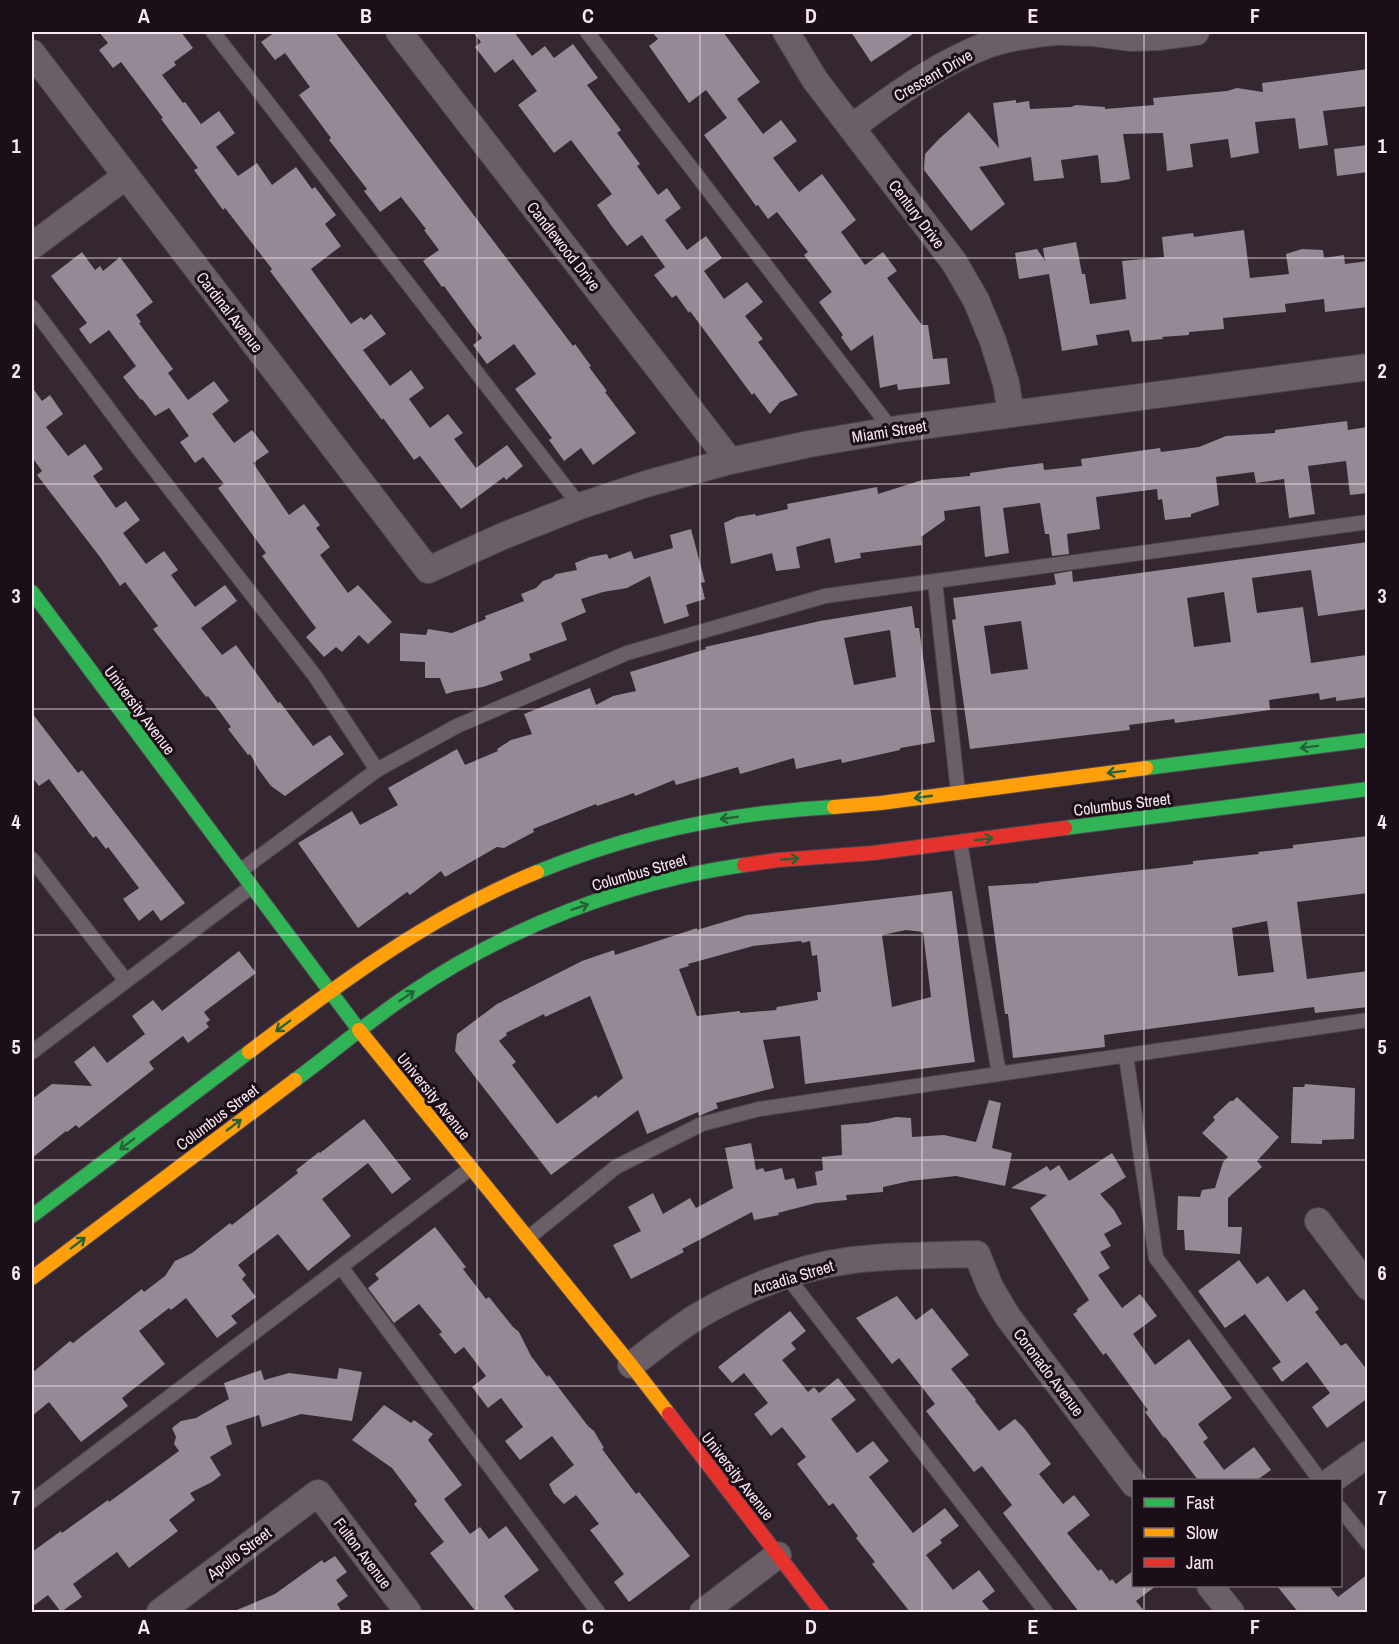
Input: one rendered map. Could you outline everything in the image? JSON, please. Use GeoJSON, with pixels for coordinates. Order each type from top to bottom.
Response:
{"type":"FeatureCollection","features":[{"type":"Feature","properties":{"kind":"main road","name":"University Avenue"},"geometry":{"type":"LineString","coordinates":[[32,592],[329,991],[631,1365],[822,1612]]}},
{"type":"Feature","properties":{"kind":"main road","name":"Columbus Street"},"geometry":{"type":"LineString","coordinates":[[32,1216],[329,991],[381,955],[485,894],[554,864],[625,840],[698,822],[773,811],[868,805],[1368,740]]}},
{"type":"Feature","properties":{"kind":"main road","name":"Columbus Street"},"geometry":{"type":"LineString","coordinates":[[32,1278],[408,995],[456,965],[507,938],[572,910],[639,887],[708,870],[778,860],[873,853],[1368,789]]}},
{"type":"Feature","properties":{"kind":"street","name":"Candlewood Drive"},"geometry":{"type":"LineString","coordinates":[[399,32],[730,461]]}},
{"type":"Feature","properties":{"kind":"street","name":"Century Drive"},"geometry":{"type":"LineString","coordinates":[[786,32],[815,80],[954,262],[976,300],[993,341],[1006,383],[1011,414]]}},
{"type":"Feature","properties":{"kind":"street","name":"Crescent Drive"},"geometry":{"type":"LineString","coordinates":[[852,128],[911,84],[950,61],[989,44],[1024,35],[1056,32]]}},
{"type":"Feature","properties":{"kind":"street"},"geometry":{"type":"LineString","coordinates":[[1062,32],[1094,32],[1130,38],[1196,32]]}},
{"type":"Feature","properties":{"kind":"street","name":"Cardinal Avenue"},"geometry":{"type":"LineString","coordinates":[[32,54],[428,570]]}},
{"type":"Feature","properties":{"kind":"street"},"geometry":{"type":"LineString","coordinates":[[32,246],[126,176]]}},
{"type":"Feature","properties":{"kind":"street","name":"Miami Street"},"geometry":{"type":"LineString","coordinates":[[428,570],[503,536],[580,506],[646,484],[730,461],[892,430],[1368,367]]}},
{"type":"Feature","properties":{"kind":"street"},"geometry":{"type":"LineString","coordinates":[[1318,1221],[1368,1287]]}},
{"type":"Feature","properties":{"kind":"street","name":"Arcadia Street"},"geometry":{"type":"LineString","coordinates":[[631,1365],[695,1317],[737,1294],[786,1275],[852,1260],[977,1254]]}},
{"type":"Feature","properties":{"kind":"street","name":"Coronado Avenue"},"geometry":{"type":"LineString","coordinates":[[977,1254],[990,1287],[1008,1317],[1132,1481]]}},
{"type":"Feature","properties":{"kind":"street"},"geometry":{"type":"LineString","coordinates":[[1333,1479],[1368,1454]]}},
{"type":"Feature","properties":{"kind":"street","name":"Apollo Street"},"geometry":{"type":"LineString","coordinates":[[160,1612],[318,1493]]}},
{"type":"Feature","properties":{"kind":"street","name":"Fulton Avenue"},"geometry":{"type":"LineString","coordinates":[[318,1493],[408,1612]]}},
{"type":"Feature","properties":{"kind":"street"},"geometry":{"type":"LineString","coordinates":[[703,1612],[778,1556]]}},
{"type":"Feature","properties":{"kind":"street"},"geometry":{"type":"LineString","coordinates":[[1211,1587],[1231,1612]]}},
{"type":"Feature","properties":{"kind":"lane"},"geometry":{"type":"LineString","coordinates":[[213,32],[580,506]]}},
{"type":"Feature","properties":{"kind":"lane"},"geometry":{"type":"LineString","coordinates":[[587,32],[892,430]]}},
{"type":"Feature","properties":{"kind":"lane"},"geometry":{"type":"LineString","coordinates":[[32,307],[315,676],[377,770]]}},
{"type":"Feature","properties":{"kind":"lane"},"geometry":{"type":"LineString","coordinates":[[240,871],[377,770],[457,726],[627,653],[825,596],[1368,522]]}},
{"type":"Feature","properties":{"kind":"lane"},"geometry":{"type":"LineString","coordinates":[[935,582],[957,792]]}},
{"type":"Feature","properties":{"kind":"lane"},"geometry":{"type":"LineString","coordinates":[[960,842],[999,1074]]}},
{"type":"Feature","properties":{"kind":"lane"},"geometry":{"type":"LineString","coordinates":[[32,859],[126,981]]}},
{"type":"Feature","properties":{"kind":"lane"},"geometry":{"type":"LineString","coordinates":[[32,1052],[251,887]]}},
{"type":"Feature","properties":{"kind":"lane"},"geometry":{"type":"LineString","coordinates":[[528,1238],[616,1167],[702,1124],[759,1109],[1368,1020]]}},
{"type":"Feature","properties":{"kind":"lane"},"geometry":{"type":"LineString","coordinates":[[1126,1056],[1156,1258],[1319,1479]]}},
{"type":"Feature","properties":{"kind":"lane"},"geometry":{"type":"LineString","coordinates":[[32,1501],[471,1168]]}},
{"type":"Feature","properties":{"kind":"lane"},"geometry":{"type":"LineString","coordinates":[[341,1267],[598,1612]]}},
{"type":"Feature","properties":{"kind":"lane"},"geometry":{"type":"LineString","coordinates":[[786,1275],[1046,1612]]}},
{"type":"Feature","properties":{"kind":"lane"},"geometry":{"type":"LineString","coordinates":[[1342,1509],[1368,1543]]}},
{"type":"Feature","properties":{"kind":"building"},"geometry":{"type":"Polygon","coordinates":[[[99,32],[181,32],[193,48],[174,62],[176,65],[162,75],[201,124],[219,111],[235,133],[216,147],[238,176],[257,163],[272,185],[296,167],[336,215],[325,224],[341,246],[311,269],[351,324],[361,317],[364,320],[371,314],[386,334],[363,350],[390,386],[411,370],[424,388],[409,399],[430,428],[448,414],[463,433],[454,439],[476,468],[507,445],[523,466],[506,480],[504,477],[461,509],[420,456],[414,460],[383,418],[382,420],[270,271],[272,269],[225,208],[223,210],[194,170],[198,168],[121,62],[113,68],[99,50],[108,43],[99,32]]]}},
{"type":"Feature","properties":{"kind":"building"},"geometry":{"type":"Polygon","coordinates":[[[275,32],[335,32],[573,346],[575,344],[607,391],[605,392],[636,433],[593,465],[581,448],[564,461],[549,440],[552,438],[515,389],[536,374],[514,344],[487,364],[473,345],[482,338],[423,261],[439,250],[424,230],[426,229],[401,197],[380,212],[364,191],[367,189],[329,140],[331,138],[299,95],[310,87],[285,53],[275,60],[261,42],[275,32]]]}},
{"type":"Feature","properties":{"kind":"building"},"geometry":{"type":"Polygon","coordinates":[[[473,32],[514,32],[532,56],[545,46],[554,58],[573,44],[598,78],[587,85],[621,130],[617,133],[640,164],[637,166],[658,195],[667,188],[681,208],[665,220],[687,250],[706,236],[722,258],[704,271],[724,299],[747,282],[763,302],[745,316],[763,339],[758,342],[798,395],[780,402],[770,414],[754,393],[752,395],[690,311],[689,313],[676,295],[672,298],[654,275],[665,267],[642,235],[627,246],[613,228],[597,205],[612,194],[571,140],[554,153],[518,105],[537,91],[513,59],[495,73],[475,47],[481,42],[473,32]]]}},
{"type":"Feature","properties":{"kind":"building"},"geometry":{"type":"Polygon","coordinates":[[[652,32],[723,32],[760,82],[737,99],[763,134],[781,120],[797,141],[773,158],[799,192],[822,174],[856,220],[841,232],[865,265],[883,252],[897,271],[887,278],[922,325],[928,325],[933,359],[947,358],[950,384],[898,390],[897,384],[880,388],[873,335],[851,351],[841,337],[843,335],[819,302],[832,292],[804,255],[808,252],[777,212],[768,219],[758,205],[756,206],[704,135],[727,118],[706,90],[689,103],[649,46],[658,39],[652,32]]]}},
{"type":"Feature","properties":{"kind":"building"},"geometry":{"type":"Polygon","coordinates":[[[851,32],[916,32],[871,62],[851,32]]]}},
{"type":"Feature","properties":{"kind":"building"},"geometry":{"type":"Polygon","coordinates":[[[1368,69],[1368,106],[1323,111],[1328,145],[1299,149],[1295,118],[1255,122],[1259,153],[1231,158],[1228,139],[1190,144],[1193,167],[1167,171],[1163,133],[1123,134],[1130,179],[1115,182],[1101,183],[1098,155],[1061,160],[1064,178],[1034,181],[1031,157],[979,167],[1005,204],[971,231],[924,170],[925,154],[969,112],[999,148],[993,103],[1029,101],[1030,109],[1076,105],[1105,107],[1105,109],[1154,105],[1153,98],[1237,88],[1263,92],[1262,83],[1368,69]]]}},
{"type":"Feature","properties":{"kind":"building"},"geometry":{"type":"Polygon","coordinates":[[[1368,145],[1368,172],[1337,176],[1334,149],[1368,145]]]}},
{"type":"Feature","properties":{"kind":"building"},"geometry":{"type":"Polygon","coordinates":[[[1244,230],[1250,278],[1289,274],[1286,254],[1302,249],[1323,250],[1324,258],[1344,255],[1345,264],[1368,261],[1368,307],[1325,312],[1324,299],[1285,304],[1286,312],[1223,318],[1224,329],[1189,332],[1189,335],[1132,342],[1129,330],[1096,335],[1098,345],[1062,351],[1049,274],[1019,279],[1015,253],[1037,249],[1045,261],[1043,248],[1076,242],[1090,304],[1126,299],[1122,261],[1164,257],[1162,237],[1193,233],[1194,237],[1244,230]]]}},
{"type":"Feature","properties":{"kind":"building"},"geometry":{"type":"Polygon","coordinates":[[[82,252],[95,270],[100,266],[103,271],[120,257],[153,302],[136,315],[141,322],[139,323],[173,369],[168,373],[188,400],[214,381],[229,401],[212,414],[234,443],[252,430],[269,452],[253,463],[289,515],[304,504],[320,525],[316,528],[330,547],[320,555],[348,593],[358,585],[392,622],[368,644],[359,635],[342,652],[336,647],[324,657],[306,637],[316,628],[262,556],[266,553],[218,488],[224,484],[203,457],[195,463],[180,442],[189,436],[169,408],[155,416],[123,377],[136,366],[109,330],[90,344],[79,329],[87,323],[51,276],[82,252]]]}},
{"type":"Feature","properties":{"kind":"building"},"geometry":{"type":"Polygon","coordinates":[[[32,387],[42,401],[50,395],[63,414],[46,427],[68,456],[85,444],[103,469],[93,476],[116,508],[126,501],[140,520],[123,533],[146,564],[164,551],[178,570],[171,575],[195,607],[225,585],[237,601],[201,628],[222,655],[236,645],[313,746],[330,735],[344,754],[285,796],[271,786],[250,754],[248,755],[228,729],[231,727],[208,696],[206,697],[153,629],[158,626],[125,582],[120,586],[37,475],[42,471],[32,457],[32,387]]]}},
{"type":"Feature","properties":{"kind":"building"},"geometry":{"type":"Polygon","coordinates":[[[1347,421],[1348,430],[1368,427],[1368,493],[1350,495],[1346,461],[1308,466],[1315,514],[1289,518],[1284,479],[1256,483],[1254,472],[1216,477],[1219,505],[1191,514],[1191,517],[1165,520],[1162,499],[1158,500],[1157,489],[1096,497],[1100,529],[1067,534],[1069,554],[1052,556],[1049,534],[1045,534],[1040,503],[1003,508],[1009,553],[985,557],[980,506],[944,511],[945,520],[921,537],[922,545],[860,553],[861,558],[835,563],[830,538],[796,547],[800,568],[776,571],[772,553],[731,564],[724,523],[737,517],[755,514],[756,516],[788,509],[787,504],[877,487],[878,494],[922,480],[970,476],[970,473],[1011,467],[1043,463],[1044,470],[1082,466],[1081,459],[1160,448],[1161,452],[1199,447],[1226,436],[1275,433],[1275,430],[1347,421]]]}},
{"type":"Feature","properties":{"kind":"building"},"geometry":{"type":"Polygon","coordinates":[[[691,529],[705,582],[701,583],[705,599],[686,605],[689,616],[664,624],[650,576],[627,588],[581,599],[586,612],[561,623],[567,640],[529,654],[531,660],[500,672],[503,680],[483,687],[446,694],[440,678],[425,678],[425,662],[400,661],[400,633],[426,635],[428,629],[452,633],[486,619],[485,616],[524,601],[521,594],[536,588],[556,574],[577,570],[575,563],[607,554],[609,559],[631,551],[634,559],[673,548],[670,535],[691,529]]]}},
{"type":"Feature","properties":{"kind":"building"},"geometry":{"type":"Polygon","coordinates":[[[1368,542],[1368,609],[1318,616],[1311,570],[1252,578],[1257,613],[1303,607],[1311,663],[1366,655],[1368,697],[1336,701],[1336,697],[1320,700],[1319,693],[1269,700],[1270,710],[1175,723],[1174,719],[1129,725],[1130,730],[970,749],[952,620],[956,619],[953,598],[1054,585],[1056,584],[1054,574],[1072,571],[1073,582],[1368,542]],[[1224,592],[1187,598],[1194,647],[1231,642],[1224,592]],[[1021,621],[984,626],[991,674],[1028,669],[1021,621]]]}},
{"type":"Feature","properties":{"kind":"building"},"geometry":{"type":"Polygon","coordinates":[[[912,606],[915,628],[919,628],[935,742],[900,748],[900,750],[842,763],[841,759],[796,769],[794,758],[740,774],[738,767],[676,785],[674,780],[635,796],[634,793],[597,806],[596,804],[533,829],[534,832],[504,848],[497,847],[445,877],[441,871],[410,895],[407,892],[358,928],[298,843],[352,811],[360,825],[398,805],[388,788],[457,749],[465,765],[498,751],[497,749],[511,740],[532,734],[524,714],[590,688],[596,705],[613,696],[636,691],[630,672],[706,649],[705,647],[820,621],[912,606]],[[890,630],[844,638],[854,685],[896,677],[890,630]]]}},
{"type":"Feature","properties":{"kind":"building"},"geometry":{"type":"Polygon","coordinates":[[[32,713],[78,773],[82,770],[185,903],[161,921],[153,910],[139,921],[123,899],[139,888],[108,847],[106,849],[96,836],[93,838],[49,779],[39,786],[32,777],[32,713]]]}},
{"type":"Feature","properties":{"kind":"building"},"geometry":{"type":"Polygon","coordinates":[[[1368,836],[1368,893],[1297,902],[1307,979],[1368,971],[1368,1007],[1315,1013],[1314,1007],[1104,1035],[1105,1047],[1013,1058],[988,886],[1039,883],[1193,864],[1193,861],[1293,848],[1293,845],[1368,836]],[[1267,921],[1232,928],[1238,976],[1274,972],[1267,921]]]}},
{"type":"Feature","properties":{"kind":"building"},"geometry":{"type":"Polygon","coordinates":[[[952,891],[975,1062],[805,1084],[800,1036],[763,1040],[774,1088],[716,1103],[718,1108],[699,1116],[698,1112],[647,1134],[638,1110],[551,1175],[455,1051],[457,1034],[497,1004],[582,961],[614,950],[615,955],[697,928],[697,930],[747,915],[952,891]],[[906,930],[882,935],[892,1007],[931,997],[923,932],[906,930]],[[810,941],[753,946],[688,964],[689,966],[679,969],[697,1016],[776,1010],[777,1007],[818,1000],[817,992],[821,992],[817,955],[812,956],[810,941]],[[590,996],[545,1017],[544,1014],[506,1033],[507,1035],[499,1041],[516,1062],[512,1065],[557,1124],[596,1095],[598,1098],[623,1078],[590,996]]]}},
{"type":"Feature","properties":{"kind":"building"},"geometry":{"type":"Polygon","coordinates":[[[239,951],[256,973],[204,1012],[210,1020],[206,1023],[209,1027],[188,1043],[183,1036],[149,1062],[154,1069],[79,1128],[76,1125],[66,1131],[32,1158],[32,1099],[52,1084],[92,1086],[74,1062],[94,1046],[107,1063],[145,1034],[132,1016],[153,1000],[162,1011],[239,951]]]}},
{"type":"Feature","properties":{"kind":"building"},"geometry":{"type":"Polygon","coordinates":[[[1305,1084],[1355,1088],[1354,1139],[1322,1140],[1322,1144],[1291,1143],[1293,1087],[1304,1087],[1305,1084]]]}},
{"type":"Feature","properties":{"kind":"building"},"geometry":{"type":"Polygon","coordinates":[[[1237,1097],[1279,1137],[1257,1161],[1262,1167],[1228,1198],[1228,1227],[1242,1227],[1240,1254],[1185,1250],[1184,1230],[1177,1230],[1178,1196],[1200,1197],[1202,1190],[1215,1188],[1223,1162],[1228,1157],[1202,1133],[1215,1120],[1213,1117],[1237,1097]]]}},
{"type":"Feature","properties":{"kind":"building"},"geometry":{"type":"Polygon","coordinates":[[[989,1100],[1001,1103],[992,1148],[1012,1153],[1005,1186],[956,1176],[910,1181],[883,1187],[883,1192],[846,1195],[847,1200],[816,1203],[754,1220],[752,1212],[682,1249],[684,1252],[631,1279],[613,1245],[641,1231],[628,1207],[653,1193],[663,1214],[690,1198],[696,1208],[733,1188],[725,1148],[751,1143],[756,1170],[763,1168],[765,1172],[782,1168],[785,1180],[794,1178],[797,1189],[817,1185],[815,1172],[823,1170],[822,1157],[842,1155],[841,1125],[868,1123],[896,1117],[911,1118],[912,1137],[944,1135],[976,1142],[989,1100]]]}},
{"type":"Feature","properties":{"kind":"building"},"geometry":{"type":"Polygon","coordinates":[[[364,1119],[411,1179],[392,1194],[368,1163],[322,1199],[351,1236],[308,1271],[278,1234],[238,1265],[246,1275],[242,1279],[256,1297],[231,1316],[237,1323],[217,1338],[186,1298],[171,1310],[169,1308],[139,1331],[165,1364],[122,1398],[128,1406],[81,1442],[49,1402],[32,1416],[32,1373],[70,1341],[73,1343],[142,1289],[144,1292],[165,1276],[175,1261],[192,1253],[230,1223],[232,1225],[298,1173],[296,1170],[364,1119]]]}},
{"type":"Feature","properties":{"kind":"building"},"geometry":{"type":"Polygon","coordinates":[[[1112,1153],[1126,1177],[1100,1194],[1114,1210],[1122,1224],[1104,1234],[1111,1246],[1100,1252],[1110,1268],[1098,1275],[1122,1308],[1140,1294],[1157,1316],[1133,1334],[1155,1365],[1189,1339],[1232,1398],[1198,1424],[1208,1438],[1203,1442],[1224,1470],[1254,1447],[1271,1470],[1258,1479],[1197,1479],[1145,1412],[1148,1410],[1106,1353],[1103,1355],[1073,1314],[1089,1300],[1030,1208],[1047,1195],[1011,1188],[1047,1166],[1050,1171],[1059,1165],[1069,1181],[1112,1153]]]}},
{"type":"Feature","properties":{"kind":"building"},"geometry":{"type":"Polygon","coordinates":[[[435,1227],[466,1267],[463,1269],[486,1299],[489,1297],[519,1332],[531,1356],[594,1431],[604,1448],[602,1449],[636,1494],[639,1492],[690,1556],[629,1602],[614,1582],[624,1574],[590,1530],[599,1524],[576,1495],[564,1504],[554,1494],[549,1484],[574,1465],[552,1436],[520,1460],[505,1441],[523,1427],[501,1398],[488,1408],[472,1387],[486,1376],[464,1347],[455,1354],[439,1334],[442,1332],[419,1304],[394,1323],[368,1288],[379,1279],[375,1274],[435,1227]]]}},
{"type":"Feature","properties":{"kind":"building"},"geometry":{"type":"Polygon","coordinates":[[[1239,1260],[1257,1284],[1268,1276],[1287,1302],[1304,1289],[1319,1309],[1315,1312],[1341,1346],[1346,1343],[1368,1371],[1368,1398],[1327,1428],[1312,1407],[1330,1393],[1307,1362],[1282,1382],[1272,1368],[1281,1362],[1245,1314],[1225,1328],[1198,1291],[1239,1260]]]}},
{"type":"Feature","properties":{"kind":"building"},"geometry":{"type":"Polygon","coordinates":[[[897,1296],[916,1320],[932,1308],[969,1355],[951,1369],[975,1401],[999,1431],[1015,1419],[1051,1464],[1039,1474],[1063,1504],[1074,1495],[1090,1515],[1067,1533],[1098,1571],[1101,1569],[1110,1581],[1112,1579],[1116,1584],[1132,1572],[1132,1587],[1155,1587],[1136,1601],[1145,1612],[1079,1612],[1003,1513],[1012,1505],[982,1466],[974,1472],[926,1411],[935,1404],[899,1358],[892,1364],[856,1318],[897,1296]]]}},
{"type":"Feature","properties":{"kind":"building"},"geometry":{"type":"Polygon","coordinates":[[[790,1311],[806,1331],[791,1343],[796,1349],[782,1360],[808,1392],[814,1387],[819,1393],[838,1378],[856,1400],[831,1419],[857,1453],[873,1441],[889,1461],[869,1477],[913,1533],[945,1508],[959,1526],[940,1540],[942,1543],[926,1555],[953,1590],[979,1570],[995,1591],[982,1601],[991,1612],[910,1612],[872,1564],[875,1562],[833,1503],[829,1506],[797,1464],[806,1457],[782,1427],[771,1436],[754,1414],[768,1403],[744,1373],[732,1383],[718,1367],[790,1311]]]}},
{"type":"Feature","properties":{"kind":"building"},"geometry":{"type":"Polygon","coordinates":[[[339,1368],[362,1372],[352,1421],[301,1414],[262,1427],[259,1415],[226,1426],[232,1444],[210,1457],[221,1475],[190,1493],[195,1500],[169,1520],[178,1531],[129,1568],[117,1552],[73,1584],[82,1597],[61,1612],[48,1595],[32,1607],[32,1552],[108,1500],[109,1502],[179,1451],[174,1444],[176,1437],[172,1428],[181,1421],[196,1418],[229,1399],[224,1383],[261,1370],[264,1380],[289,1373],[337,1379],[339,1368]]]}},
{"type":"Feature","properties":{"kind":"building"},"geometry":{"type":"Polygon","coordinates":[[[384,1405],[411,1423],[414,1420],[433,1434],[428,1440],[462,1485],[444,1499],[470,1534],[480,1527],[489,1539],[506,1526],[539,1570],[504,1596],[516,1612],[476,1612],[430,1553],[444,1542],[414,1504],[417,1501],[392,1468],[352,1440],[384,1405]]]}},
{"type":"Feature","properties":{"kind":"building"},"geometry":{"type":"Polygon","coordinates":[[[335,1556],[347,1572],[336,1580],[348,1596],[337,1604],[342,1612],[232,1612],[275,1594],[322,1560],[324,1563],[335,1556]]]}},
{"type":"Feature","properties":{"kind":"building"},"geometry":{"type":"Polygon","coordinates":[[[1368,1574],[1368,1608],[1361,1612],[1298,1612],[1278,1587],[1330,1587],[1338,1597],[1368,1574]]]}},
{"type":"Feature","properties":{"kind":"traffic: fast"},"geometry":{"type":"LineString","coordinates":[[32,592],[359,1030]]}},
{"type":"Feature","properties":{"kind":"traffic: fast"},"geometry":{"type":"LineString","coordinates":[[1146,768],[1368,740]]}},
{"type":"Feature","properties":{"kind":"traffic: fast"},"geometry":{"type":"LineString","coordinates":[[1065,828],[1368,789]]}},
{"type":"Feature","properties":{"kind":"traffic: fast"},"geometry":{"type":"LineString","coordinates":[[537,872],[609,846],[683,827],[720,819],[834,807]]}},
{"type":"Feature","properties":{"kind":"traffic: fast"},"geometry":{"type":"LineString","coordinates":[[295,1080],[408,995],[486,948],[527,928],[569,911],[656,883],[744,865]]}},
{"type":"Feature","properties":{"kind":"traffic: fast"},"geometry":{"type":"LineString","coordinates":[[32,1216],[249,1052]]}},
{"type":"Feature","properties":{"kind":"traffic: slow"},"geometry":{"type":"LineString","coordinates":[[834,807],[881,803],[1146,768]]}},
{"type":"Feature","properties":{"kind":"traffic: slow"},"geometry":{"type":"LineString","coordinates":[[249,1052],[387,952],[460,909],[537,872]]}},
{"type":"Feature","properties":{"kind":"traffic: slow"},"geometry":{"type":"LineString","coordinates":[[359,1030],[669,1414]]}},
{"type":"Feature","properties":{"kind":"traffic: slow"},"geometry":{"type":"LineString","coordinates":[[32,1278],[295,1080]]}},
{"type":"Feature","properties":{"kind":"traffic: jam"},"geometry":{"type":"LineString","coordinates":[[744,865],[778,860],[873,853],[1065,828]]}},
{"type":"Feature","properties":{"kind":"traffic: jam"},"geometry":{"type":"LineString","coordinates":[[669,1414],[822,1612]]}}]}
